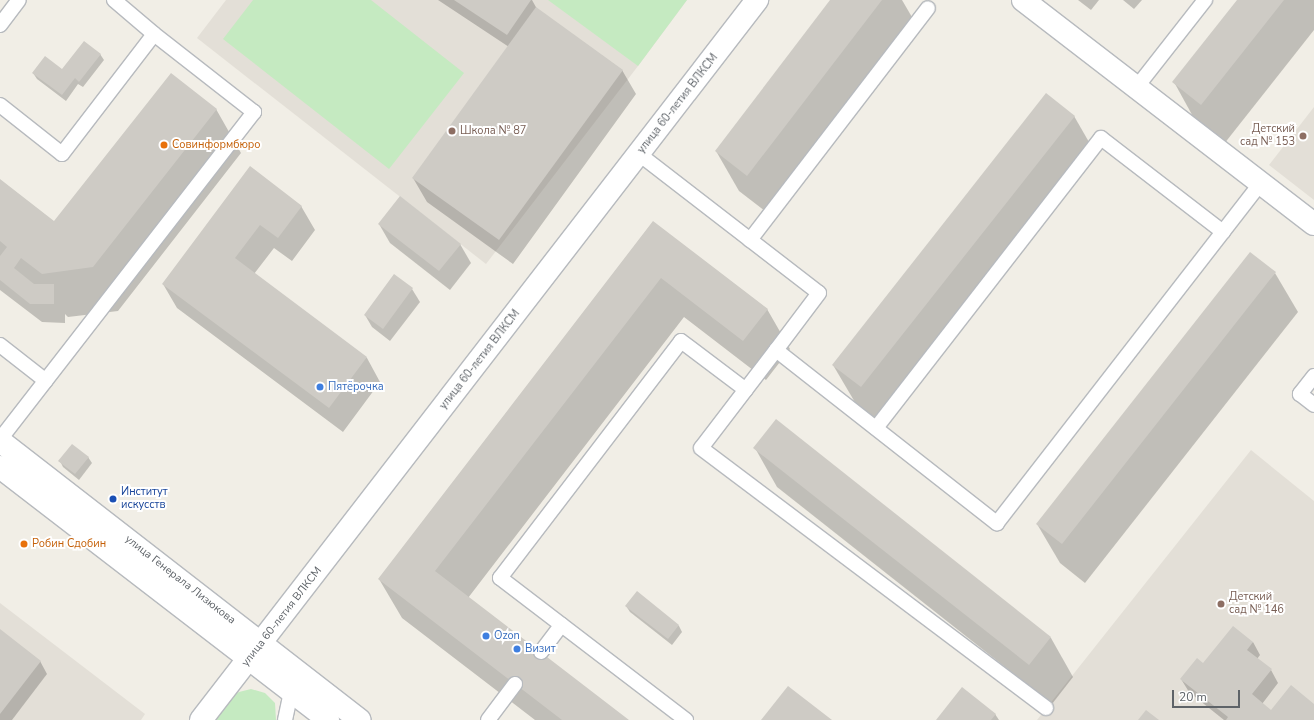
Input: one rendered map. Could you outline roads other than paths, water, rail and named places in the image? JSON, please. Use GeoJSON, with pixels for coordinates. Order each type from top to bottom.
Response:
{"type":"FeatureCollection","features":[{"type":"Feature","properties":{"kind":"street","name":"улица 60-летия ВЛКСМ"},"geometry":{"type":"LineString","coordinates":[[201,720],[757,0]]}},
{"type":"Feature","properties":{"kind":"street"},"geometry":{"type":"LineString","coordinates":[[1022,0],[1314,224]]}},
{"type":"Feature","properties":{"kind":"street","name":"улица Генерала Лизюкова"},"geometry":{"type":"LineString","coordinates":[[0,441],[255,651],[291,692],[328,720]]}},
{"type":"Feature","properties":{"kind":"street","name":"улица Генерала Лизюкова"},"geometry":{"type":"LineString","coordinates":[[0,467],[255,651],[360,720]]}},
{"type":"Feature","properties":{"kind":"lane"},"geometry":{"type":"LineString","coordinates":[[0,25],[19,0]]}},
{"type":"Feature","properties":{"kind":"lane"},"geometry":{"type":"LineString","coordinates":[[0,441],[254,112],[154,34],[114,0]]}},
{"type":"Feature","properties":{"kind":"lane"},"geometry":{"type":"LineString","coordinates":[[1136,88],[1205,0]]}},
{"type":"Feature","properties":{"kind":"lane"},"geometry":{"type":"LineString","coordinates":[[750,240],[928,8]]}},
{"type":"Feature","properties":{"kind":"lane"},"geometry":{"type":"LineString","coordinates":[[0,105],[62,154],[154,34]]}},
{"type":"Feature","properties":{"kind":"lane"},"geometry":{"type":"LineString","coordinates":[[876,428],[1101,138],[1223,232]]}},
{"type":"Feature","properties":{"kind":"lane"},"geometry":{"type":"LineString","coordinates":[[639,154],[819,294],[701,448],[1046,708]]}},
{"type":"Feature","properties":{"kind":"lane"},"geometry":{"type":"LineString","coordinates":[[776,350],[997,523],[1261,183]]}},
{"type":"Feature","properties":{"kind":"lane"},"geometry":{"type":"LineString","coordinates":[[686,720],[500,578],[681,341],[746,390]]}},
{"type":"Feature","properties":{"kind":"lane"},"geometry":{"type":"LineString","coordinates":[[0,345],[46,380]]}},
{"type":"Feature","properties":{"kind":"lane"},"geometry":{"type":"LineString","coordinates":[[1314,376],[1300,394],[1314,405]]}},
{"type":"Feature","properties":{"kind":"lane"},"geometry":{"type":"LineString","coordinates":[[541,652],[561,625]]}},
{"type":"Feature","properties":{"kind":"lane"},"geometry":{"type":"LineString","coordinates":[[488,720],[515,684]]}},
{"type":"Feature","properties":{"kind":"lane"},"geometry":{"type":"LineString","coordinates":[[286,720],[291,692]]}},
{"type":"Feature","properties":{"kind":"place","name":"Школа № 87"},"geometry":{"type":"Point","coordinates":[452,131]}},
{"type":"Feature","properties":{"kind":"place","name":"Детский сад № 153"},"geometry":{"type":"Point","coordinates":[1303,136]}},
{"type":"Feature","properties":{"kind":"place","name":"Совинформбюро"},"geometry":{"type":"Point","coordinates":[164,145]}},
{"type":"Feature","properties":{"kind":"place","name":"Пятёрочка"},"geometry":{"type":"Point","coordinates":[320,387]}},
{"type":"Feature","properties":{"kind":"place","name":"Институт искусств"},"geometry":{"type":"Point","coordinates":[113,499]}},
{"type":"Feature","properties":{"kind":"place","name":"Робин Сдобин"},"geometry":{"type":"Point","coordinates":[24,544]}},
{"type":"Feature","properties":{"kind":"place","name":"Детский сад № 146"},"geometry":{"type":"Point","coordinates":[1221,604]}},
{"type":"Feature","properties":{"kind":"place","name":"Ozon"},"geometry":{"type":"Point","coordinates":[486,636]}},
{"type":"Feature","properties":{"kind":"place","name":"Визит"},"geometry":{"type":"Point","coordinates":[517,649]}}]}
